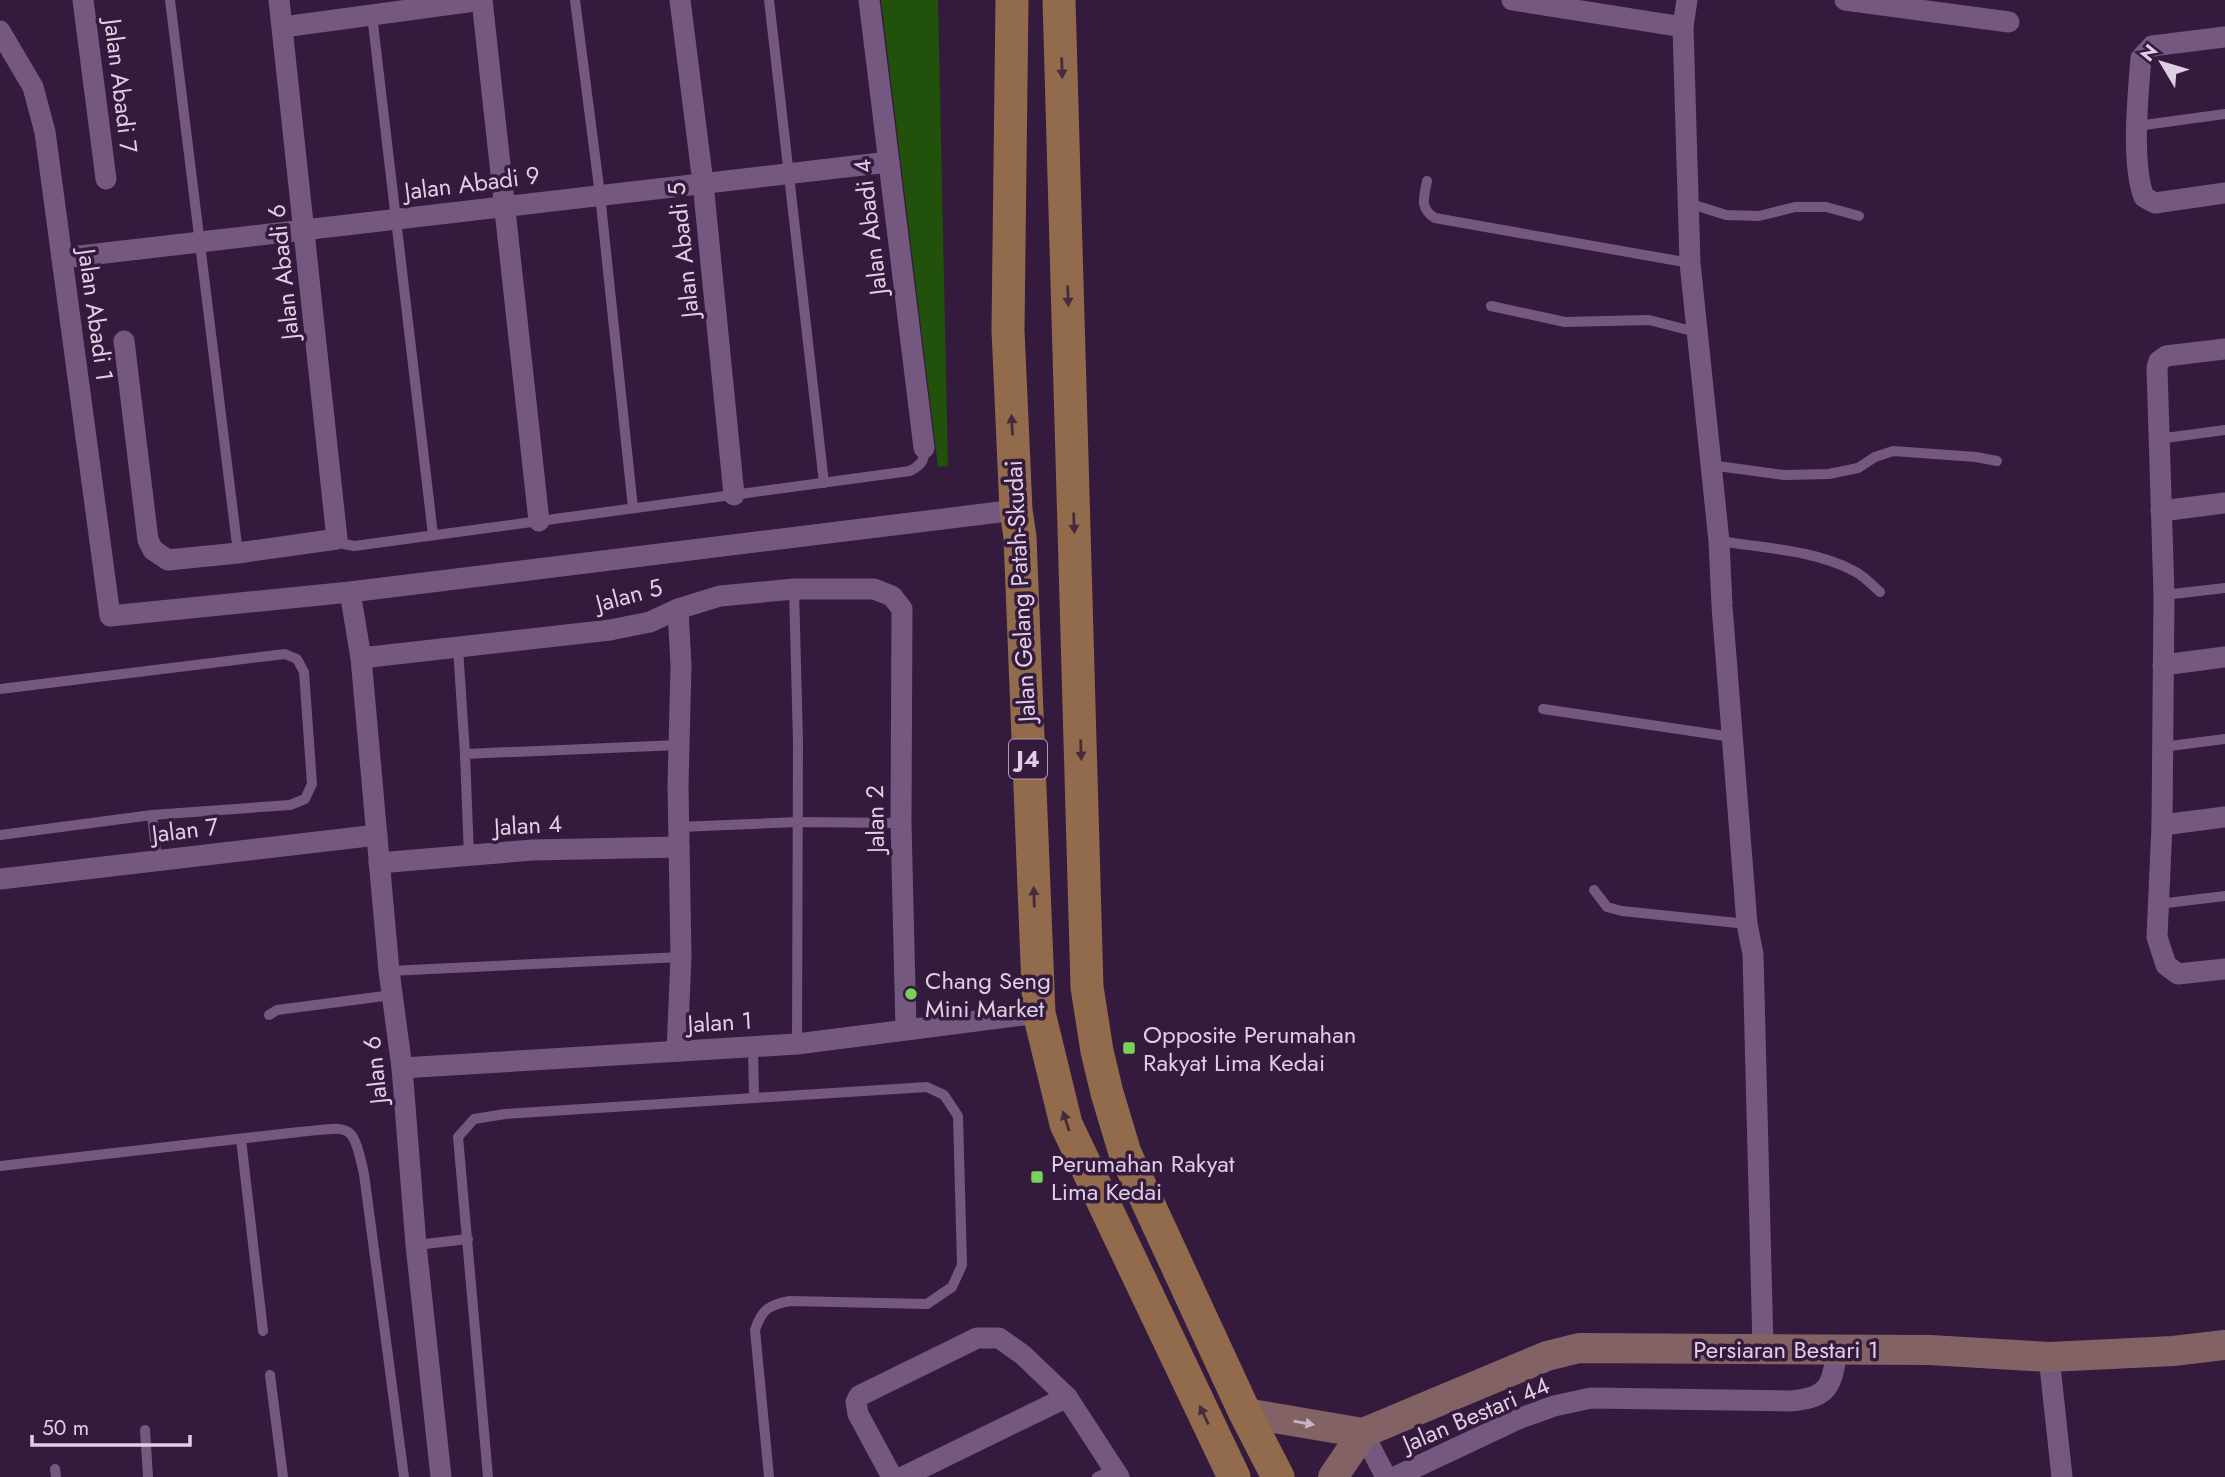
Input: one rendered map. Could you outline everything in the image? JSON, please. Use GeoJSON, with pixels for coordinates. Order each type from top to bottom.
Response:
{"type":"FeatureCollection","features":[{"type":"Feature","properties":{"kind":"main road","name":"Jalan Gelang Patah-Skudai"},"geometry":{"type":"LineString","coordinates":[[1012,0],[1008,330],[1016,510],[1020,537],[1039,1013],[1066,1124],[1234,1477]]}},
{"type":"Feature","properties":{"kind":"main road","name":"J4"},"geometry":{"type":"LineString","coordinates":[[1059,0],[1087,987],[1097,1051],[1125,1153],[1245,1413],[1278,1477]]}},
{"type":"Feature","properties":{"kind":"street","name":"Jalan Abadi 7"},"geometry":{"type":"LineString","coordinates":[[83,0],[106,179]]}},
{"type":"Feature","properties":{"kind":"street","name":"Jalan Abadi 6"},"geometry":{"type":"LineString","coordinates":[[279,0],[337,539]]}},
{"type":"Feature","properties":{"kind":"street"},"geometry":{"type":"LineString","coordinates":[[283,27],[482,0],[539,521]]}},
{"type":"Feature","properties":{"kind":"street","name":"Jalan Abadi 5"},"geometry":{"type":"LineString","coordinates":[[680,0],[703,183],[734,495]]}},
{"type":"Feature","properties":{"kind":"street","name":"Jalan Abadi 4"},"geometry":{"type":"LineString","coordinates":[[869,0],[924,448]]}},
{"type":"Feature","properties":{"kind":"street"},"geometry":{"type":"LineString","coordinates":[[1512,0],[1684,27]]}},
{"type":"Feature","properties":{"kind":"street"},"geometry":{"type":"LineString","coordinates":[[1687,0],[1684,27],[1690,263],[1719,541],[1747,924],[1753,954],[1763,1348]]}},
{"type":"Feature","properties":{"kind":"street"},"geometry":{"type":"LineString","coordinates":[[1845,0],[2009,22]]}},
{"type":"Feature","properties":{"kind":"street","name":"Jalan Abadi 1"},"geometry":{"type":"LineString","coordinates":[[0,31],[33,87],[46,132],[110,616],[350,592]]}},
{"type":"Feature","properties":{"kind":"street"},"geometry":{"type":"LineString","coordinates":[[2225,37],[2152,46],[2140,58],[2137,126],[2140,187],[2144,197],[2155,203],[2225,193]]}},
{"type":"Feature","properties":{"kind":"street","name":"Jalan Abadi 9"},"geometry":{"type":"LineString","coordinates":[[62,258],[889,162]]}},
{"type":"Feature","properties":{"kind":"street"},"geometry":{"type":"LineString","coordinates":[[124,341],[148,540],[153,550],[169,560],[337,539]]}},
{"type":"Feature","properties":{"kind":"street"},"geometry":{"type":"LineString","coordinates":[[2225,349],[2166,356],[2157,368],[2157,439],[2164,595],[2162,825],[2157,937],[2166,965],[2178,974],[2225,969]]}},
{"type":"Feature","properties":{"kind":"street"},"geometry":{"type":"LineString","coordinates":[[2161,511],[2225,503]]}},
{"type":"Feature","properties":{"kind":"street"},"geometry":{"type":"LineString","coordinates":[[350,592],[1016,510]]}},
{"type":"Feature","properties":{"kind":"street","name":"Jalan 5"},"geometry":{"type":"LineString","coordinates":[[361,658],[610,630],[650,622],[678,609],[720,596],[794,589],[874,589],[892,596],[902,609]]}},
{"type":"Feature","properties":{"kind":"street","name":"Jalan 6"},"geometry":{"type":"LineString","coordinates":[[350,592],[361,658],[389,971],[402,1068],[416,1245],[441,1477]]}},
{"type":"Feature","properties":{"kind":"street"},"geometry":{"type":"LineString","coordinates":[[677,1051],[681,957],[681,666],[678,609]]}},
{"type":"Feature","properties":{"kind":"street","name":"Jalan 2"},"geometry":{"type":"LineString","coordinates":[[902,609],[901,823],[906,1029]]}},
{"type":"Feature","properties":{"kind":"street"},"geometry":{"type":"LineString","coordinates":[[2163,665],[2225,657]]}},
{"type":"Feature","properties":{"kind":"street"},"geometry":{"type":"LineString","coordinates":[[2162,825],[2225,817]]}},
{"type":"Feature","properties":{"kind":"street","name":"Jalan 7"},"geometry":{"type":"LineString","coordinates":[[0,879],[377,835]]}},
{"type":"Feature","properties":{"kind":"street","name":"Jalan 4"},"geometry":{"type":"LineString","coordinates":[[379,863],[679,837]]}},
{"type":"Feature","properties":{"kind":"street","name":"Jalan 1"},"geometry":{"type":"LineString","coordinates":[[402,1068],[797,1044],[1039,1013]]}},
{"type":"Feature","properties":{"kind":"street"},"geometry":{"type":"LineString","coordinates":[[892,1477],[858,1414],[856,1402],[859,1396],[977,1338],[999,1338],[1023,1355],[1067,1397],[1110,1474]]}},
{"type":"Feature","properties":{"kind":"street","name":"Persiaran Bestari 1"},"geometry":{"type":"LineString","coordinates":[[1363,1433],[1547,1356],[1579,1348],[1930,1350],[2049,1357],[2173,1351],[2225,1345]]}},
{"type":"Feature","properties":{"kind":"street","name":"Jalan Bestari 44"},"geometry":{"type":"LineString","coordinates":[[1395,1477],[1518,1419],[1554,1406],[1591,1398],[1811,1399],[1822,1392],[1832,1379],[1837,1349]]}},
{"type":"Feature","properties":{"kind":"street"},"geometry":{"type":"LineString","coordinates":[[2049,1357],[2062,1477]]}},
{"type":"Feature","properties":{"kind":"street"},"geometry":{"type":"LineString","coordinates":[[902,1477],[1067,1397]]}},
{"type":"Feature","properties":{"kind":"street"},"geometry":{"type":"LineString","coordinates":[[1245,1413],[1363,1433]]}},
{"type":"Feature","properties":{"kind":"street"},"geometry":{"type":"LineString","coordinates":[[1333,1477],[1363,1433]]}},
{"type":"Feature","properties":{"kind":"street"},"geometry":{"type":"LineString","coordinates":[[1363,1433],[1385,1477]]}},
{"type":"Feature","properties":{"kind":"lane"},"geometry":{"type":"LineString","coordinates":[[170,0],[238,553]]}},
{"type":"Feature","properties":{"kind":"lane"},"geometry":{"type":"LineString","coordinates":[[575,0],[600,195],[633,508]]}},
{"type":"Feature","properties":{"kind":"lane"},"geometry":{"type":"LineString","coordinates":[[769,0],[824,483]]}},
{"type":"Feature","properties":{"kind":"lane"},"geometry":{"type":"LineString","coordinates":[[372,15],[433,535]]}},
{"type":"Feature","properties":{"kind":"lane"},"geometry":{"type":"LineString","coordinates":[[2137,126],[2225,114]]}},
{"type":"Feature","properties":{"kind":"lane"},"geometry":{"type":"LineString","coordinates":[[1427,181],[1422,205],[1427,213],[1435,218],[1690,263]]}},
{"type":"Feature","properties":{"kind":"lane"},"geometry":{"type":"LineString","coordinates":[[1688,203],[1726,215],[1759,216],[1795,207],[1826,207],[1859,216]]}},
{"type":"Feature","properties":{"kind":"lane"},"geometry":{"type":"LineString","coordinates":[[1491,306],[1565,322],[1649,320],[1696,332]]}},
{"type":"Feature","properties":{"kind":"lane"},"geometry":{"type":"LineString","coordinates":[[2157,439],[2225,430]]}},
{"type":"Feature","properties":{"kind":"lane"},"geometry":{"type":"LineString","coordinates":[[337,539],[344,544],[354,545],[910,471],[921,465],[924,448]]}},
{"type":"Feature","properties":{"kind":"lane"},"geometry":{"type":"LineString","coordinates":[[1710,465],[1784,475],[1829,474],[1858,468],[1875,457],[1894,451],[1997,461]]}},
{"type":"Feature","properties":{"kind":"lane"},"geometry":{"type":"LineString","coordinates":[[1719,541],[1792,552],[1837,563],[1857,572],[1880,592]]}},
{"type":"Feature","properties":{"kind":"lane"},"geometry":{"type":"LineString","coordinates":[[2164,595],[2225,588]]}},
{"type":"Feature","properties":{"kind":"lane"},"geometry":{"type":"LineString","coordinates":[[794,589],[798,822],[797,1044]]}},
{"type":"Feature","properties":{"kind":"lane"},"geometry":{"type":"LineString","coordinates":[[458,648],[469,856]]}},
{"type":"Feature","properties":{"kind":"lane"},"geometry":{"type":"LineString","coordinates":[[0,689],[285,654],[297,659],[304,672],[312,784],[305,799],[290,805],[152,815],[0,835]]}},
{"type":"Feature","properties":{"kind":"lane"},"geometry":{"type":"LineString","coordinates":[[1543,709],[1732,737]]}},
{"type":"Feature","properties":{"kind":"lane"},"geometry":{"type":"LineString","coordinates":[[2162,747],[2225,739]]}},
{"type":"Feature","properties":{"kind":"lane"},"geometry":{"type":"LineString","coordinates":[[465,754],[679,745]]}},
{"type":"Feature","properties":{"kind":"lane"},"geometry":{"type":"LineString","coordinates":[[152,815],[157,860]]}},
{"type":"Feature","properties":{"kind":"lane"},"geometry":{"type":"LineString","coordinates":[[679,837],[798,822],[901,823]]}},
{"type":"Feature","properties":{"kind":"lane"},"geometry":{"type":"LineString","coordinates":[[1594,890],[1607,907],[1622,911],[1747,924]]}},
{"type":"Feature","properties":{"kind":"lane"},"geometry":{"type":"LineString","coordinates":[[2158,904],[2225,895]]}},
{"type":"Feature","properties":{"kind":"lane"},"geometry":{"type":"LineString","coordinates":[[389,971],[681,957]]}},
{"type":"Feature","properties":{"kind":"lane"},"geometry":{"type":"LineString","coordinates":[[269,1015],[277,1010],[392,995]]}},
{"type":"Feature","properties":{"kind":"lane"},"geometry":{"type":"LineString","coordinates":[[753,1047],[754,1098]]}},
{"type":"Feature","properties":{"kind":"lane"},"geometry":{"type":"LineString","coordinates":[[488,1477],[458,1137],[474,1119],[505,1114],[927,1087],[944,1095],[958,1116],[962,1265],[952,1287],[927,1304],[790,1301],[768,1305],[760,1315],[755,1329],[769,1477]]}},
{"type":"Feature","properties":{"kind":"lane"},"geometry":{"type":"LineString","coordinates":[[0,1166],[337,1129],[354,1135],[364,1174],[404,1477]]}},
{"type":"Feature","properties":{"kind":"lane"},"geometry":{"type":"LineString","coordinates":[[241,1139],[263,1331]]}},
{"type":"Feature","properties":{"kind":"lane"},"geometry":{"type":"LineString","coordinates":[[416,1245],[468,1239]]}},
{"type":"Feature","properties":{"kind":"lane"},"geometry":{"type":"LineString","coordinates":[[270,1375],[283,1477]]}},
{"type":"Feature","properties":{"kind":"lane"},"geometry":{"type":"LineString","coordinates":[[145,1430],[148,1477]]}},
{"type":"Feature","properties":{"kind":"green space"},"geometry":{"type":"Polygon","coordinates":[[[881,0],[938,0],[948,466],[938,467],[881,0]]]}},
{"type":"Feature","properties":{"kind":"place","name":"Chang Seng Mini Market"},"geometry":{"type":"Point","coordinates":[911,994]}},
{"type":"Feature","properties":{"kind":"place","name":"Opposite Perumahan Rakyat Lima Kedai"},"geometry":{"type":"Point","coordinates":[1129,1048]}},
{"type":"Feature","properties":{"kind":"place","name":"Perumahan Rakyat Lima Kedai"},"geometry":{"type":"Point","coordinates":[1037,1177]}}]}
